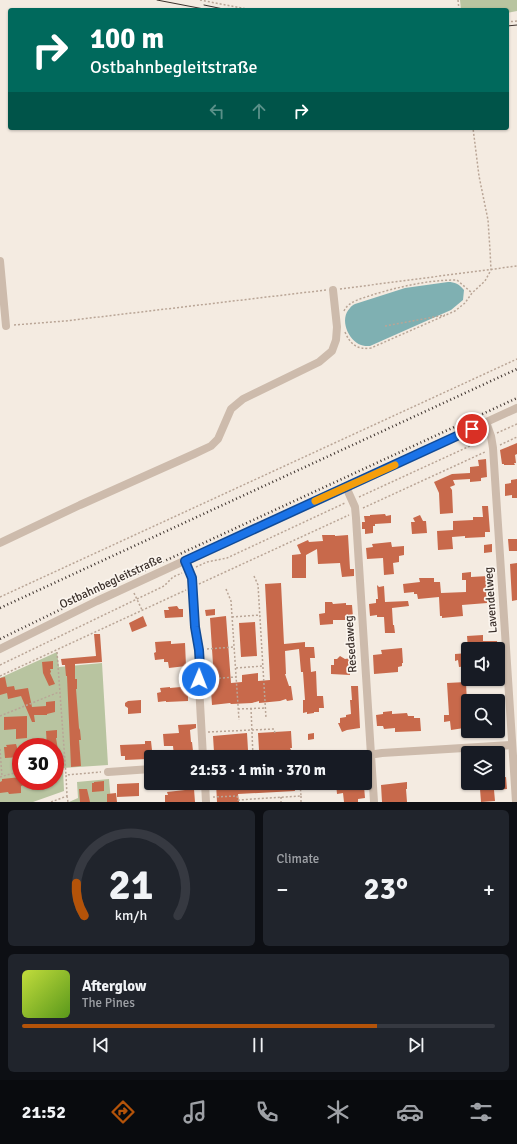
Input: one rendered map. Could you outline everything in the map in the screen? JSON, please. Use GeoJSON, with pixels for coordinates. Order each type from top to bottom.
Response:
{"type":"FeatureCollection","features":[{"type":"Feature","properties":{"kind":"street"},"geometry":{"type":"LineString","coordinates":[[0,262],[6,326]]}},
{"type":"Feature","properties":{"kind":"street"},"geometry":{"type":"LineString","coordinates":[[0,543],[211,446],[218,439],[231,409],[244,399],[319,362],[332,351],[336,340],[337,327],[333,290]]}},
{"type":"Feature","properties":{"kind":"street","name":"Ostbahnbegleitstraße"},"geometry":{"type":"LineString","coordinates":[[0,649],[97,601],[517,408]]}},
{"type":"Feature","properties":{"kind":"street","name":"Lavendelweg"},"geometry":{"type":"LineString","coordinates":[[486,422],[493,448],[516,802]]}},
{"type":"Feature","properties":{"kind":"street","name":"Resedaweg"},"geometry":{"type":"LineString","coordinates":[[346,487],[355,507],[371,750]]}},
{"type":"Feature","properties":{"kind":"street"},"geometry":{"type":"LineString","coordinates":[[185,561],[185,571],[192,578],[195,627],[199,650],[199,679],[204,721],[203,750]]}},
{"type":"Feature","properties":{"kind":"street"},"geometry":{"type":"LineString","coordinates":[[372,755],[512,745]]}},
{"type":"Feature","properties":{"kind":"street"},"geometry":{"type":"LineString","coordinates":[[108,772],[144,769]]}},
{"type":"Feature","properties":{"kind":"street","name":"Resedaweg"},"geometry":{"type":"LineString","coordinates":[[372,771],[374,802]]}},
{"type":"Feature","properties":{"kind":"street"},"geometry":{"type":"LineString","coordinates":[[207,790],[209,800]]}},
{"type":"Feature","properties":{"kind":"path"},"geometry":{"type":"LineString","coordinates":[[200,0],[242,8]]}},
{"type":"Feature","properties":{"kind":"path"},"geometry":{"type":"LineString","coordinates":[[343,328],[348,338],[357,347],[364,349],[370,348],[455,311],[465,303],[472,292],[485,281],[490,270],[488,220],[479,176],[473,130]]}},
{"type":"Feature","properties":{"kind":"path"},"geometry":{"type":"LineString","coordinates":[[6,326],[66,321],[333,290],[517,266]]}},
{"type":"Feature","properties":{"kind":"path"},"geometry":{"type":"LineString","coordinates":[[342,315],[346,307],[355,301],[404,286],[457,280],[472,292]]}},
{"type":"Feature","properties":{"kind":"path"},"geometry":{"type":"LineString","coordinates":[[384,326],[449,314]]}},
{"type":"Feature","properties":{"kind":"path"},"geometry":{"type":"LineString","coordinates":[[0,597],[517,359]]}},
{"type":"Feature","properties":{"kind":"path"},"geometry":{"type":"LineString","coordinates":[[0,665],[164,586],[173,577],[185,571],[207,562],[227,558],[517,424]]}},
{"type":"Feature","properties":{"kind":"path"},"geometry":{"type":"LineString","coordinates":[[498,446],[517,437]]}},
{"type":"Feature","properties":{"kind":"path"},"geometry":{"type":"LineString","coordinates":[[360,509],[490,450]]}},
{"type":"Feature","properties":{"kind":"path"},"geometry":{"type":"LineString","coordinates":[[0,676],[352,514]]}},
{"type":"Feature","properties":{"kind":"path"},"geometry":{"type":"LineString","coordinates":[[254,576],[258,586],[266,718]]}},
{"type":"Feature","properties":{"kind":"path"},"geometry":{"type":"LineString","coordinates":[[226,589],[231,600],[238,720]]}},
{"type":"Feature","properties":{"kind":"path"},"geometry":{"type":"LineString","coordinates":[[134,593],[142,610]]}},
{"type":"Feature","properties":{"kind":"path"},"geometry":{"type":"LineString","coordinates":[[232,617],[260,615]]}},
{"type":"Feature","properties":{"kind":"path"},"geometry":{"type":"LineString","coordinates":[[199,650],[234,647]]}},
{"type":"Feature","properties":{"kind":"path"},"geometry":{"type":"LineString","coordinates":[[57,652],[63,738]]}},
{"type":"Feature","properties":{"kind":"path"},"geometry":{"type":"LineString","coordinates":[[236,668],[263,666]]}},
{"type":"Feature","properties":{"kind":"path"},"geometry":{"type":"LineString","coordinates":[[199,679],[236,677]]}},
{"type":"Feature","properties":{"kind":"path"},"geometry":{"type":"LineString","coordinates":[[0,716],[60,691]]}},
{"type":"Feature","properties":{"kind":"path"},"geometry":{"type":"LineString","coordinates":[[251,708],[253,750]]}},
{"type":"Feature","properties":{"kind":"path"},"geometry":{"type":"LineString","coordinates":[[238,709],[266,708]]}},
{"type":"Feature","properties":{"kind":"path"},"geometry":{"type":"LineString","coordinates":[[208,732],[274,729],[275,733]]}},
{"type":"Feature","properties":{"kind":"path"},"geometry":{"type":"LineString","coordinates":[[0,749],[1,777],[12,774]]}},
{"type":"Feature","properties":{"kind":"path"},"geometry":{"type":"LineString","coordinates":[[64,756],[68,802]]}},
{"type":"Feature","properties":{"kind":"path"},"geometry":{"type":"LineString","coordinates":[[66,775],[108,772]]}},
{"type":"Feature","properties":{"kind":"path"},"geometry":{"type":"LineString","coordinates":[[301,790],[301,802]]}},
{"type":"Feature","properties":{"kind":"path"},"geometry":{"type":"LineString","coordinates":[[51,802],[67,796]]}},
{"type":"Feature","properties":{"kind":"path"},"geometry":{"type":"LineString","coordinates":[[209,800],[237,796],[238,800],[301,796]]}},
{"type":"Feature","properties":{"kind":"path"},"geometry":{"type":"LineString","coordinates":[[281,797],[281,802]]}},
{"type":"Feature","properties":{"kind":"green space"},"geometry":{"type":"Polygon","coordinates":[[[460,0],[517,0],[517,11],[509,13],[509,8],[461,8],[460,0]]]}},
{"type":"Feature","properties":{"kind":"green space"},"geometry":{"type":"Polygon","coordinates":[[[57,652],[59,667],[102,663],[108,765],[64,768],[64,738],[12,738],[12,790],[64,791],[33,802],[0,802],[0,678],[57,652]]]}},
{"type":"Feature","properties":{"kind":"green space"},"geometry":{"type":"Polygon","coordinates":[[[109,779],[111,802],[69,802],[78,798],[77,782],[109,779]]]}},
{"type":"Feature","properties":{"kind":"water"},"geometry":{"type":"Polygon","coordinates":[[[448,282],[457,284],[464,290],[463,300],[451,310],[370,346],[362,345],[356,342],[352,339],[346,329],[345,318],[354,304],[405,288],[448,282]]]}},
{"type":"Feature","properties":{"kind":"building"},"geometry":{"type":"Polygon","coordinates":[[[517,443],[515,465],[502,464],[500,450],[517,443]]]}},
{"type":"Feature","properties":{"kind":"building"},"geometry":{"type":"Polygon","coordinates":[[[486,459],[487,477],[481,478],[481,481],[470,482],[470,479],[453,480],[455,485],[450,487],[452,490],[453,513],[440,514],[439,493],[434,482],[452,474],[470,473],[470,467],[479,466],[478,460],[486,459]]]}},
{"type":"Feature","properties":{"kind":"building"},"geometry":{"type":"Polygon","coordinates":[[[517,479],[517,498],[512,498],[512,495],[505,496],[505,484],[511,483],[511,480],[517,479]]]}},
{"type":"Feature","properties":{"kind":"building"},"geometry":{"type":"Polygon","coordinates":[[[482,506],[488,506],[490,532],[485,532],[485,537],[452,537],[453,549],[438,550],[437,531],[453,530],[453,521],[473,520],[473,517],[483,517],[482,506]]]}},
{"type":"Feature","properties":{"kind":"building"},"geometry":{"type":"Polygon","coordinates":[[[385,514],[386,516],[391,515],[391,523],[375,524],[375,526],[373,526],[373,533],[365,534],[365,529],[362,529],[362,522],[365,522],[364,516],[385,514]]]}},
{"type":"Feature","properties":{"kind":"building"},"geometry":{"type":"Polygon","coordinates":[[[420,515],[423,521],[426,521],[427,533],[412,534],[411,522],[415,522],[413,518],[420,515]]]}},
{"type":"Feature","properties":{"kind":"building"},"geometry":{"type":"Polygon","coordinates":[[[322,535],[348,535],[350,569],[354,569],[354,576],[342,577],[340,563],[318,564],[317,549],[306,555],[306,578],[292,578],[292,555],[301,554],[297,545],[308,540],[309,542],[323,541],[322,535]]]}},
{"type":"Feature","properties":{"kind":"building"},"geometry":{"type":"Polygon","coordinates":[[[508,539],[517,539],[517,551],[509,551],[508,539]]]}},
{"type":"Feature","properties":{"kind":"building"},"geometry":{"type":"Polygon","coordinates":[[[391,542],[392,547],[404,546],[404,555],[399,556],[399,562],[393,563],[394,574],[384,575],[383,558],[367,559],[366,548],[373,547],[372,544],[391,542]]]}},
{"type":"Feature","properties":{"kind":"building"},"geometry":{"type":"Polygon","coordinates":[[[492,544],[492,552],[484,553],[484,545],[492,544]]]}},
{"type":"Feature","properties":{"kind":"building"},"geometry":{"type":"Polygon","coordinates":[[[517,563],[517,600],[512,601],[510,564],[517,563]]]}},
{"type":"Feature","properties":{"kind":"building"},"geometry":{"type":"Polygon","coordinates":[[[471,572],[471,577],[488,576],[488,581],[494,580],[494,587],[486,587],[487,603],[462,605],[463,616],[442,618],[442,616],[440,616],[439,597],[418,599],[417,594],[414,594],[414,592],[404,593],[403,584],[420,582],[419,578],[434,578],[434,582],[440,582],[441,593],[466,592],[466,580],[462,580],[462,573],[471,572]]]}},
{"type":"Feature","properties":{"kind":"building"},"geometry":{"type":"Polygon","coordinates":[[[281,583],[284,644],[305,642],[305,647],[314,647],[315,658],[310,658],[311,672],[316,671],[317,696],[323,696],[324,708],[319,708],[319,712],[307,714],[307,712],[303,713],[303,700],[305,700],[303,672],[301,672],[299,649],[285,651],[285,674],[289,686],[291,686],[293,700],[287,701],[286,699],[259,703],[259,701],[252,703],[212,705],[211,691],[214,691],[214,680],[210,618],[226,616],[231,683],[242,682],[242,675],[258,673],[258,681],[270,680],[265,584],[281,583]]]}},
{"type":"Feature","properties":{"kind":"building"},"geometry":{"type":"Polygon","coordinates":[[[377,585],[379,587],[384,586],[385,602],[408,601],[409,606],[392,608],[395,633],[385,633],[384,617],[377,617],[377,615],[370,616],[369,604],[376,603],[376,599],[378,599],[377,585]]]}},
{"type":"Feature","properties":{"kind":"building"},"geometry":{"type":"Polygon","coordinates":[[[325,602],[332,602],[333,604],[346,603],[346,605],[352,605],[353,617],[346,617],[347,620],[333,620],[333,624],[320,625],[319,614],[325,613],[325,602]]]}},
{"type":"Feature","properties":{"kind":"building"},"geometry":{"type":"Polygon","coordinates":[[[177,606],[179,609],[183,609],[183,617],[165,618],[164,610],[169,610],[168,607],[177,606]]]}},
{"type":"Feature","properties":{"kind":"building"},"geometry":{"type":"Polygon","coordinates":[[[215,609],[215,615],[206,616],[205,610],[215,609]]]}},
{"type":"Feature","properties":{"kind":"building"},"geometry":{"type":"Polygon","coordinates":[[[143,616],[147,626],[132,632],[129,623],[143,616]]]}},
{"type":"Feature","properties":{"kind":"building"},"geometry":{"type":"Polygon","coordinates":[[[255,622],[257,656],[241,657],[239,623],[255,622]]]}},
{"type":"Feature","properties":{"kind":"building"},"geometry":{"type":"Polygon","coordinates":[[[94,634],[100,634],[102,662],[75,664],[81,740],[79,740],[81,766],[71,767],[67,676],[65,665],[62,665],[61,659],[96,656],[94,634]]]}},
{"type":"Feature","properties":{"kind":"building"},"geometry":{"type":"Polygon","coordinates":[[[483,635],[483,641],[497,642],[467,642],[467,636],[483,635]]]}},
{"type":"Feature","properties":{"kind":"building"},"geometry":{"type":"Polygon","coordinates":[[[171,641],[171,644],[185,643],[186,666],[169,668],[168,662],[164,662],[164,659],[155,660],[155,642],[171,641]]]}},
{"type":"Feature","properties":{"kind":"building"},"geometry":{"type":"Polygon","coordinates":[[[402,648],[403,663],[402,666],[398,667],[398,672],[374,674],[373,655],[382,654],[381,650],[402,648]]]}},
{"type":"Feature","properties":{"kind":"building"},"geometry":{"type":"Polygon","coordinates":[[[455,654],[461,654],[461,667],[459,667],[458,660],[455,661],[455,654]]]}},
{"type":"Feature","properties":{"kind":"building"},"geometry":{"type":"Polygon","coordinates":[[[340,656],[345,659],[351,658],[351,661],[356,660],[357,672],[350,673],[350,675],[331,674],[331,665],[334,665],[334,659],[337,659],[340,656]]]}},
{"type":"Feature","properties":{"kind":"building"},"geometry":{"type":"Polygon","coordinates":[[[53,661],[53,669],[50,669],[50,673],[55,684],[49,686],[43,673],[42,662],[53,661]]]}},
{"type":"Feature","properties":{"kind":"building"},"geometry":{"type":"Polygon","coordinates":[[[5,677],[7,687],[14,686],[15,690],[28,688],[32,707],[46,706],[46,702],[55,701],[55,712],[47,715],[34,715],[35,722],[32,722],[21,696],[8,699],[7,693],[0,695],[0,678],[5,677]]]}},
{"type":"Feature","properties":{"kind":"building"},"geometry":{"type":"Polygon","coordinates":[[[461,682],[461,686],[466,686],[467,694],[461,694],[461,728],[451,730],[450,721],[444,722],[444,715],[449,715],[447,683],[461,682]]]}},
{"type":"Feature","properties":{"kind":"building"},"geometry":{"type":"Polygon","coordinates":[[[351,686],[358,686],[360,728],[342,732],[338,723],[340,723],[340,718],[351,714],[351,686]]]}},
{"type":"Feature","properties":{"kind":"building"},"geometry":{"type":"Polygon","coordinates":[[[181,687],[181,689],[188,689],[188,701],[158,702],[157,693],[161,692],[160,688],[181,687]]]}},
{"type":"Feature","properties":{"kind":"building"},"geometry":{"type":"Polygon","coordinates":[[[141,700],[141,713],[128,714],[128,708],[125,706],[125,703],[128,701],[141,700]]]}},
{"type":"Feature","properties":{"kind":"building"},"geometry":{"type":"Polygon","coordinates":[[[392,711],[392,714],[407,713],[408,716],[420,718],[421,731],[395,732],[395,728],[384,729],[383,726],[377,726],[376,715],[383,714],[383,712],[392,711]]]}},
{"type":"Feature","properties":{"kind":"building"},"geometry":{"type":"Polygon","coordinates":[[[27,716],[27,738],[16,738],[16,729],[4,730],[4,717],[27,716]]]}},
{"type":"Feature","properties":{"kind":"building"},"geometry":{"type":"Polygon","coordinates":[[[196,724],[196,728],[190,730],[193,750],[173,750],[173,746],[164,746],[163,734],[179,733],[178,725],[196,724]]]}},
{"type":"Feature","properties":{"kind":"building"},"geometry":{"type":"Polygon","coordinates":[[[57,730],[57,738],[46,738],[46,731],[57,730]]]}},
{"type":"Feature","properties":{"kind":"building"},"geometry":{"type":"Polygon","coordinates":[[[291,731],[292,748],[290,748],[291,750],[259,750],[258,733],[291,731]]]}},
{"type":"Feature","properties":{"kind":"building"},"geometry":{"type":"Polygon","coordinates":[[[247,733],[248,750],[214,750],[213,736],[247,733]]]}},
{"type":"Feature","properties":{"kind":"building"},"geometry":{"type":"Polygon","coordinates":[[[314,733],[314,739],[308,740],[308,734],[314,733]]]}},
{"type":"Feature","properties":{"kind":"building"},"geometry":{"type":"Polygon","coordinates":[[[145,741],[151,741],[152,750],[144,750],[144,759],[125,760],[125,756],[121,756],[120,745],[145,744],[145,741]]]}},
{"type":"Feature","properties":{"kind":"building"},"geometry":{"type":"Polygon","coordinates":[[[12,744],[12,758],[5,758],[4,747],[7,747],[6,745],[12,744]]]}},
{"type":"Feature","properties":{"kind":"building"},"geometry":{"type":"Polygon","coordinates":[[[506,777],[507,789],[505,789],[506,777]]]}},
{"type":"Feature","properties":{"kind":"building"},"geometry":{"type":"Polygon","coordinates":[[[12,778],[12,790],[21,790],[21,793],[0,793],[0,782],[2,779],[12,778]]]}},
{"type":"Feature","properties":{"kind":"building"},"geometry":{"type":"Polygon","coordinates":[[[104,781],[104,791],[92,792],[92,783],[104,781]]]}},
{"type":"Feature","properties":{"kind":"building"},"geometry":{"type":"Polygon","coordinates":[[[407,782],[407,802],[382,802],[381,785],[407,782]]]}},
{"type":"Feature","properties":{"kind":"building"},"geometry":{"type":"Polygon","coordinates":[[[139,783],[139,796],[117,797],[117,784],[139,783]]]}},
{"type":"Feature","properties":{"kind":"building"},"geometry":{"type":"Polygon","coordinates":[[[79,789],[87,789],[90,802],[80,802],[79,789]]]}},
{"type":"Feature","properties":{"kind":"building"},"geometry":{"type":"Polygon","coordinates":[[[194,790],[195,802],[165,802],[165,795],[168,795],[167,792],[194,790]]]}},
{"type":"Feature","properties":{"kind":"building"},"geometry":{"type":"Polygon","coordinates":[[[216,790],[295,790],[238,794],[239,802],[217,802],[216,790]]]}},
{"type":"Feature","properties":{"kind":"building"},"geometry":{"type":"Polygon","coordinates":[[[337,790],[364,790],[365,798],[358,799],[358,802],[344,802],[343,793],[337,794],[337,790]]]}},
{"type":"Feature","properties":{"kind":"building"},"geometry":{"type":"Polygon","coordinates":[[[480,790],[494,790],[495,801],[481,802],[480,790]]]}},
{"type":"Feature","properties":{"kind":"building"},"geometry":{"type":"Polygon","coordinates":[[[116,793],[117,802],[107,802],[107,794],[116,793]]]}},
{"type":"Feature","properties":{"kind":"tram line"},"geometry":{"type":"LineString","coordinates":[[157,0],[199,8]]}},
{"type":"Feature","properties":{"kind":"tram line"},"geometry":{"type":"LineString","coordinates":[[204,5],[218,8]]}},
{"type":"Feature","properties":{"kind":"tram line"},"geometry":{"type":"LineString","coordinates":[[509,26],[517,25]]}},
{"type":"Feature","properties":{"kind":"railway"},"geometry":{"type":"LineString","coordinates":[[0,608],[517,369]]}},
{"type":"Feature","properties":{"kind":"railway"},"geometry":{"type":"LineString","coordinates":[[0,639],[76,602],[517,398]]}},
{"type":"Feature","properties":{"kind":"slow traffic"},"geometry":{"type":"LineString","coordinates":[[315,501],[395,465]]}},
{"type":"Feature","properties":{"kind":"route"},"geometry":{"type":"LineString","coordinates":[[199,679],[199,650],[195,627],[192,578],[185,561],[472,429]]}}]}
